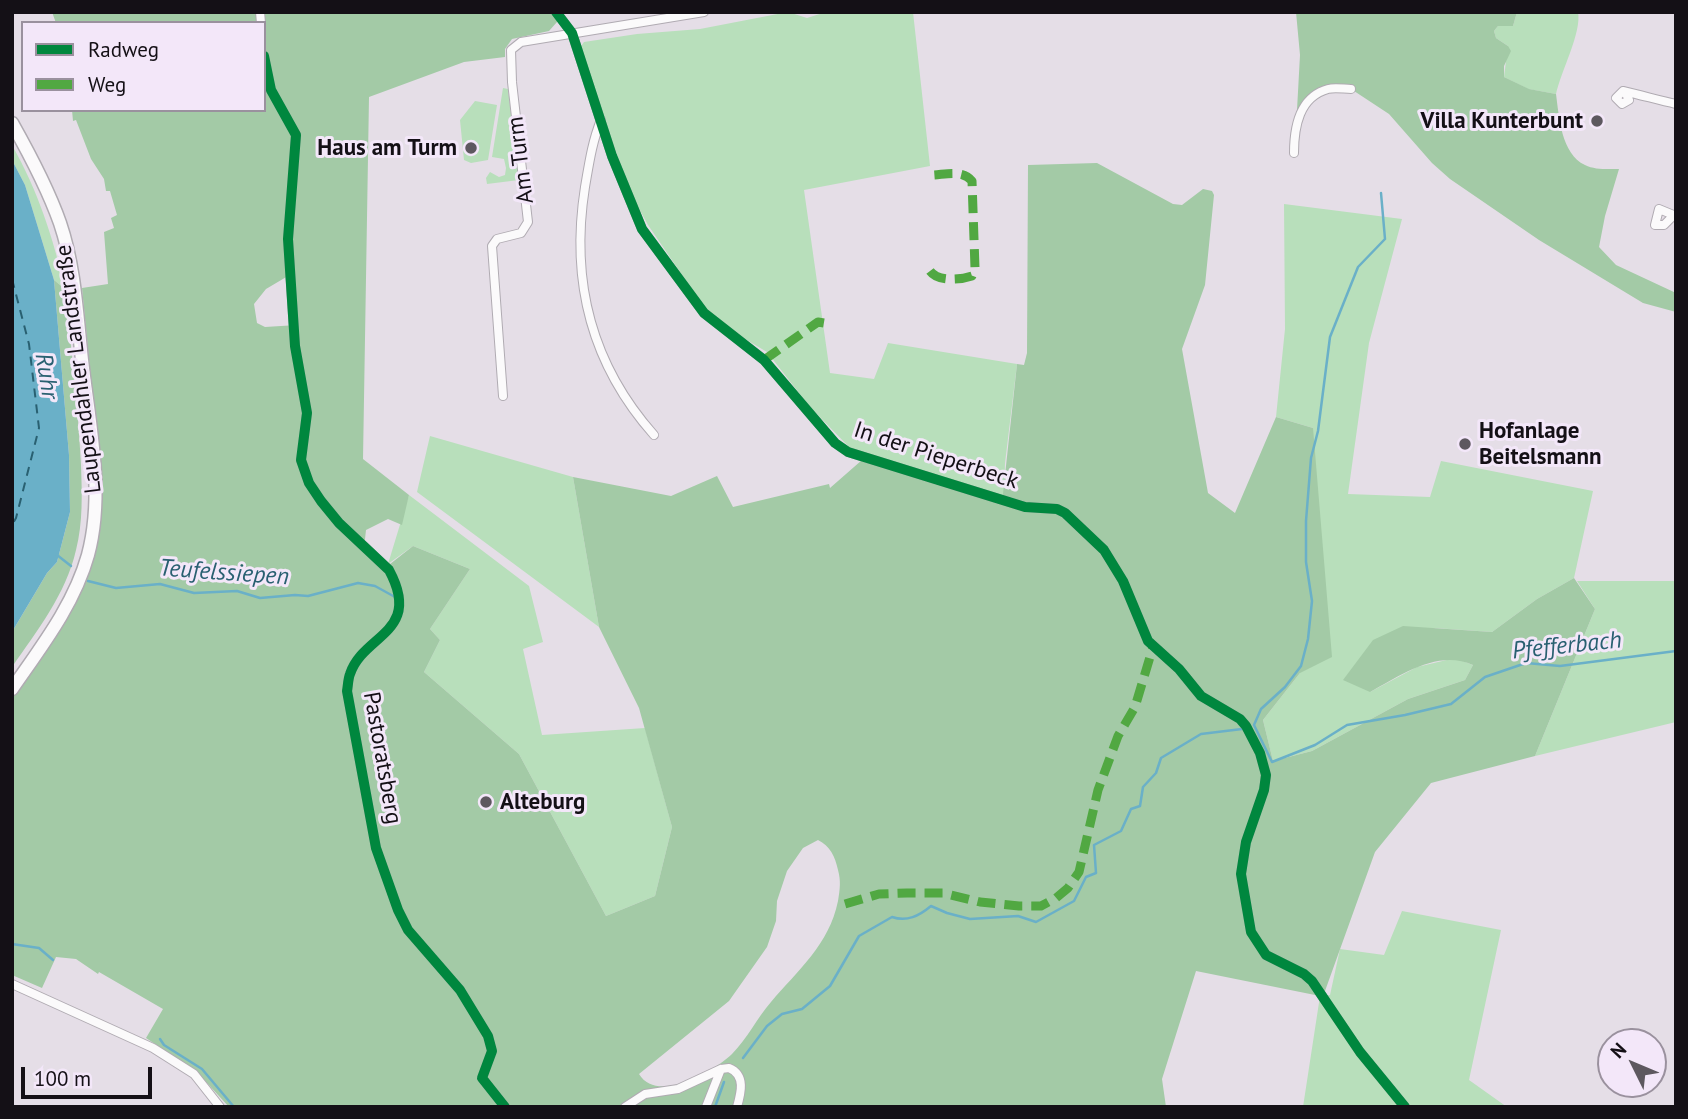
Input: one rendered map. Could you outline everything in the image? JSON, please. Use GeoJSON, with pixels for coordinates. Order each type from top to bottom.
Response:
{"type":"FeatureCollection","features":[{"type":"Feature","properties":{"kind":"main road","name":"Laupendahler Landstraße"},"geometry":{"type":"LineString","coordinates":[[12,123],[49,195],[61,225],[68,254],[77,312],[96,493],[90,545],[77,584],[52,630],[12,689]]}},
{"type":"Feature","properties":{"kind":"street"},"geometry":{"type":"LineString","coordinates":[[555,12],[572,33],[704,12]]}},
{"type":"Feature","properties":{"kind":"street","name":"In der Pieperbeck"},"geometry":{"type":"LineString","coordinates":[[572,33],[628,199],[642,229],[704,313],[764,360],[835,443],[848,452],[1025,507],[1057,509],[1065,513],[1088,533],[1114,564],[1144,633],[1153,647],[1179,669],[1201,696],[1240,719],[1246,726],[1260,752],[1266,775],[1264,790],[1246,842],[1241,874],[1251,932],[1266,955],[1304,974],[1312,981],[1360,1052],[1405,1107]]}},
{"type":"Feature","properties":{"kind":"street","name":"Am Turm"},"geometry":{"type":"LineString","coordinates":[[503,396],[492,246],[497,239],[521,233],[526,227],[528,215],[510,54],[513,47],[520,42],[572,33]]}},
{"type":"Feature","properties":{"kind":"street","name":"Pastoratsberg"},"geometry":{"type":"LineString","coordinates":[[266,66],[271,90],[296,135],[288,239],[295,346],[307,413],[301,460],[309,483],[321,501],[389,570],[399,604],[393,626],[359,659],[350,674],[347,691],[376,848],[404,924],[460,990],[488,1036],[492,1051],[482,1078],[505,1107]]}},
{"type":"Feature","properties":{"kind":"street"},"geometry":{"type":"LineString","coordinates":[[1294,153],[1297,122],[1308,101],[1326,89],[1351,89]]}},
{"type":"Feature","properties":{"kind":"street"},"geometry":{"type":"LineString","coordinates":[[1625,92],[1676,104]]}},
{"type":"Feature","properties":{"kind":"street"},"geometry":{"type":"LineString","coordinates":[[601,120],[593,141],[582,211],[581,254],[585,304],[592,330],[618,389],[634,414],[654,435]]}},
{"type":"Feature","properties":{"kind":"street"},"geometry":{"type":"LineString","coordinates":[[12,984],[153,1048],[194,1074],[219,1107]]}},
{"type":"Feature","properties":{"kind":"street"},"geometry":{"type":"LineString","coordinates":[[625,1107],[645,1094],[678,1089],[721,1069],[732,1068],[740,1076],[741,1088],[737,1107]]}},
{"type":"Feature","properties":{"kind":"street"},"geometry":{"type":"LineString","coordinates":[[706,1107],[721,1069]]}},
{"type":"Feature","properties":{"kind":"green space"},"geometry":{"type":"Polygon","coordinates":[[[52,12],[565,13],[549,31],[512,39],[505,49],[505,57],[464,62],[369,97],[363,459],[409,495],[402,525],[388,519],[366,530],[364,548],[385,568],[413,546],[470,569],[430,629],[440,640],[424,672],[519,754],[606,916],[655,896],[672,827],[639,708],[599,627],[573,477],[671,496],[717,476],[733,507],[829,484],[830,488],[862,460],[1002,503],[1017,364],[1024,365],[1027,353],[1028,165],[1097,163],[1173,204],[1182,205],[1203,189],[1212,191],[1214,195],[1205,285],[1182,349],[1208,493],[1235,513],[1276,417],[1313,428],[1332,657],[1300,673],[1263,720],[1273,761],[1312,751],[1408,699],[1465,680],[1473,665],[1460,661],[1433,662],[1407,672],[1370,692],[1343,680],[1373,640],[1403,626],[1492,632],[1537,599],[1574,578],[1595,609],[1535,756],[1431,783],[1375,852],[1325,991],[1320,996],[1196,971],[1162,1079],[1166,1107],[229,1107],[197,1072],[146,1038],[163,1009],[76,959],[56,957],[42,988],[12,975],[12,696],[49,643],[91,561],[100,471],[82,288],[108,284],[104,232],[114,228],[111,218],[117,215],[110,191],[106,191],[104,179],[91,159],[76,120],[73,121],[72,112],[266,112],[266,21],[55,21],[52,12]],[[293,273],[266,289],[254,304],[257,323],[265,327],[297,325],[293,273]],[[818,840],[803,848],[787,871],[767,947],[729,1001],[639,1074],[647,1082],[658,1086],[671,1086],[699,1076],[723,1061],[732,1054],[766,1008],[802,968],[828,931],[838,901],[840,881],[837,865],[826,845],[818,840]]]}},
{"type":"Feature","properties":{"kind":"green space"},"geometry":{"type":"Polygon","coordinates":[[[788,12],[807,18],[826,12],[913,12],[930,166],[804,190],[830,373],[874,379],[888,343],[1017,364],[1005,463],[1004,496],[851,449],[810,407],[767,352],[730,330],[706,310],[648,225],[631,194],[579,49],[584,42],[700,29],[788,12]]]}},
{"type":"Feature","properties":{"kind":"green space"},"geometry":{"type":"Polygon","coordinates":[[[1296,12],[1517,12],[1513,26],[1498,26],[1494,31],[1496,38],[1511,51],[1504,66],[1504,77],[1529,89],[1556,94],[1566,144],[1577,160],[1589,167],[1619,169],[1599,247],[1616,265],[1676,293],[1676,312],[1643,303],[1539,240],[1450,179],[1432,163],[1389,114],[1351,89],[1333,87],[1308,99],[1297,110],[1300,55],[1296,12]]]}},
{"type":"Feature","properties":{"kind":"green space"},"geometry":{"type":"Polygon","coordinates":[[[1517,12],[1578,12],[1577,30],[1556,94],[1528,89],[1504,77],[1508,46],[1496,38],[1494,31],[1498,26],[1513,26],[1517,12]]]}},
{"type":"Feature","properties":{"kind":"green space"},"geometry":{"type":"Polygon","coordinates":[[[503,88],[508,89],[519,180],[487,184],[486,178],[490,172],[499,177],[505,175],[504,159],[492,157],[503,88]]]}},
{"type":"Feature","properties":{"kind":"green space"},"geometry":{"type":"Polygon","coordinates":[[[475,101],[497,105],[488,160],[471,163],[464,160],[460,120],[475,101]]]}},
{"type":"Feature","properties":{"kind":"green space"},"geometry":{"type":"Polygon","coordinates":[[[12,145],[44,215],[65,289],[54,280],[25,185],[12,160],[12,145]]]}},
{"type":"Feature","properties":{"kind":"green space"},"geometry":{"type":"Polygon","coordinates":[[[1284,204],[1402,219],[1369,343],[1348,494],[1430,497],[1441,461],[1593,491],[1574,578],[1537,599],[1492,632],[1434,628],[1370,692],[1417,667],[1455,658],[1473,665],[1465,680],[1408,699],[1312,751],[1273,761],[1263,720],[1300,673],[1313,428],[1276,417],[1285,329],[1284,204]]]}},
{"type":"Feature","properties":{"kind":"green space"},"geometry":{"type":"Polygon","coordinates":[[[54,280],[65,289],[72,355],[81,465],[80,529],[71,566],[58,597],[12,667],[12,632],[47,573],[57,562],[70,512],[69,455],[54,280]]]}},
{"type":"Feature","properties":{"kind":"green space"},"geometry":{"type":"Polygon","coordinates":[[[430,436],[573,477],[599,627],[417,492],[430,436]]]}},
{"type":"Feature","properties":{"kind":"green space"},"geometry":{"type":"Polygon","coordinates":[[[409,495],[529,586],[543,642],[523,649],[542,735],[645,728],[672,827],[655,896],[606,916],[519,754],[424,672],[440,640],[430,629],[470,569],[413,546],[388,564],[409,495]]]}},
{"type":"Feature","properties":{"kind":"green space"},"geometry":{"type":"Polygon","coordinates":[[[1577,581],[1676,581],[1676,722],[1535,756],[1595,609],[1577,581]]]}},
{"type":"Feature","properties":{"kind":"green space"},"geometry":{"type":"Polygon","coordinates":[[[1402,911],[1501,930],[1469,1080],[1507,1107],[1303,1107],[1320,996],[1330,995],[1340,949],[1384,955],[1402,911]]]}},
{"type":"Feature","properties":{"kind":"water","name":"Ruhr"},"geometry":{"type":"Polygon","coordinates":[[[12,160],[25,185],[54,280],[69,455],[70,512],[57,562],[47,573],[12,632],[12,160]]]}},
{"type":"Feature","properties":{"kind":"waterway"},"geometry":{"type":"LineString","coordinates":[[1381,193],[1385,239],[1358,267],[1330,337],[1318,431],[1311,458],[1306,521],[1306,562],[1312,601],[1308,639],[1301,666],[1285,687],[1261,709],[1254,725],[1272,762],[1315,745],[1347,725],[1451,704],[1485,677],[1526,663],[1560,666],[1676,651]]}},
{"type":"Feature","properties":{"kind":"waterway","name":"Teufelssiepen"},"geometry":{"type":"LineString","coordinates":[[57,555],[71,566]]}},
{"type":"Feature","properties":{"kind":"waterway","name":"Teufelssiepen"},"geometry":{"type":"LineString","coordinates":[[88,581],[116,588],[160,584],[194,593],[237,591],[260,598],[308,596],[358,583],[375,586],[395,597]]}},
{"type":"Feature","properties":{"kind":"waterway","name":"Pfefferbach"},"geometry":{"type":"LineString","coordinates":[[743,1058],[767,1026],[782,1014],[802,1009],[830,986],[859,936],[892,917],[913,917],[931,906],[970,919],[1018,916],[1036,922],[1074,901],[1086,877],[1096,873],[1094,845],[1121,831],[1131,809],[1140,806],[1143,787],[1156,773],[1161,758],[1201,734],[1242,729]]}},
{"type":"Feature","properties":{"kind":"waterway","name":"Pfefferbach"},"geometry":{"type":"LineString","coordinates":[[12,944],[39,948],[53,960]]}},
{"type":"Feature","properties":{"kind":"waterway","name":"Pfefferbach"},"geometry":{"type":"LineString","coordinates":[[160,1039],[164,1045],[202,1069],[234,1107]]}},
{"type":"Feature","properties":{"kind":"waterway","name":"Pfefferbach"},"geometry":{"type":"LineString","coordinates":[[715,1107],[724,1082]]}},
{"type":"Feature","properties":{"kind":"ferry route"},"geometry":{"type":"LineString","coordinates":[[12,279],[29,344],[39,428],[12,525]]}},
{"type":"Feature","properties":{"kind":"marked path"},"geometry":{"type":"LineString","coordinates":[[930,271],[938,277],[956,279],[972,276],[975,268],[972,181],[960,174],[934,175]]}},
{"type":"Feature","properties":{"kind":"marked path"},"geometry":{"type":"LineString","coordinates":[[764,360],[818,322],[830,324]]}},
{"type":"Feature","properties":{"kind":"marked path"},"geometry":{"type":"LineString","coordinates":[[845,904],[879,894],[943,893],[980,902],[1041,906],[1068,888],[1079,872],[1098,790],[1118,736],[1135,707],[1153,647]]}},
{"type":"Feature","properties":{"kind":"cycle path"},"geometry":{"type":"LineString","coordinates":[[556,12],[572,33],[612,156],[642,229],[704,313],[764,360],[835,443],[848,452],[1025,507],[1057,509],[1065,513],[1104,550],[1123,581],[1148,641],[1179,669],[1201,696],[1240,719],[1246,726],[1260,753],[1266,775],[1264,790],[1246,842],[1241,874],[1251,932],[1266,955],[1304,974],[1312,981],[1360,1052],[1405,1107]]}},
{"type":"Feature","properties":{"kind":"cycle path"},"geometry":{"type":"LineString","coordinates":[[266,66],[271,90],[296,135],[288,239],[295,346],[307,413],[301,460],[309,483],[321,501],[339,523],[389,570],[398,591],[399,607],[395,620],[357,661],[349,676],[347,691],[376,848],[408,930],[460,990],[488,1036],[492,1051],[482,1078],[505,1107]]}},
{"type":"Feature","properties":{"kind":"place","name":"Villa Kunterbunt"},"geometry":{"type":"Point","coordinates":[1597,121]}},
{"type":"Feature","properties":{"kind":"place","name":"Haus am Turm"},"geometry":{"type":"Point","coordinates":[471,148]}},
{"type":"Feature","properties":{"kind":"place","name":"Hofanlage Beitelsmann"},"geometry":{"type":"Point","coordinates":[1465,444]}},
{"type":"Feature","properties":{"kind":"place","name":"Alteburg"},"geometry":{"type":"Point","coordinates":[486,802]}}]}
